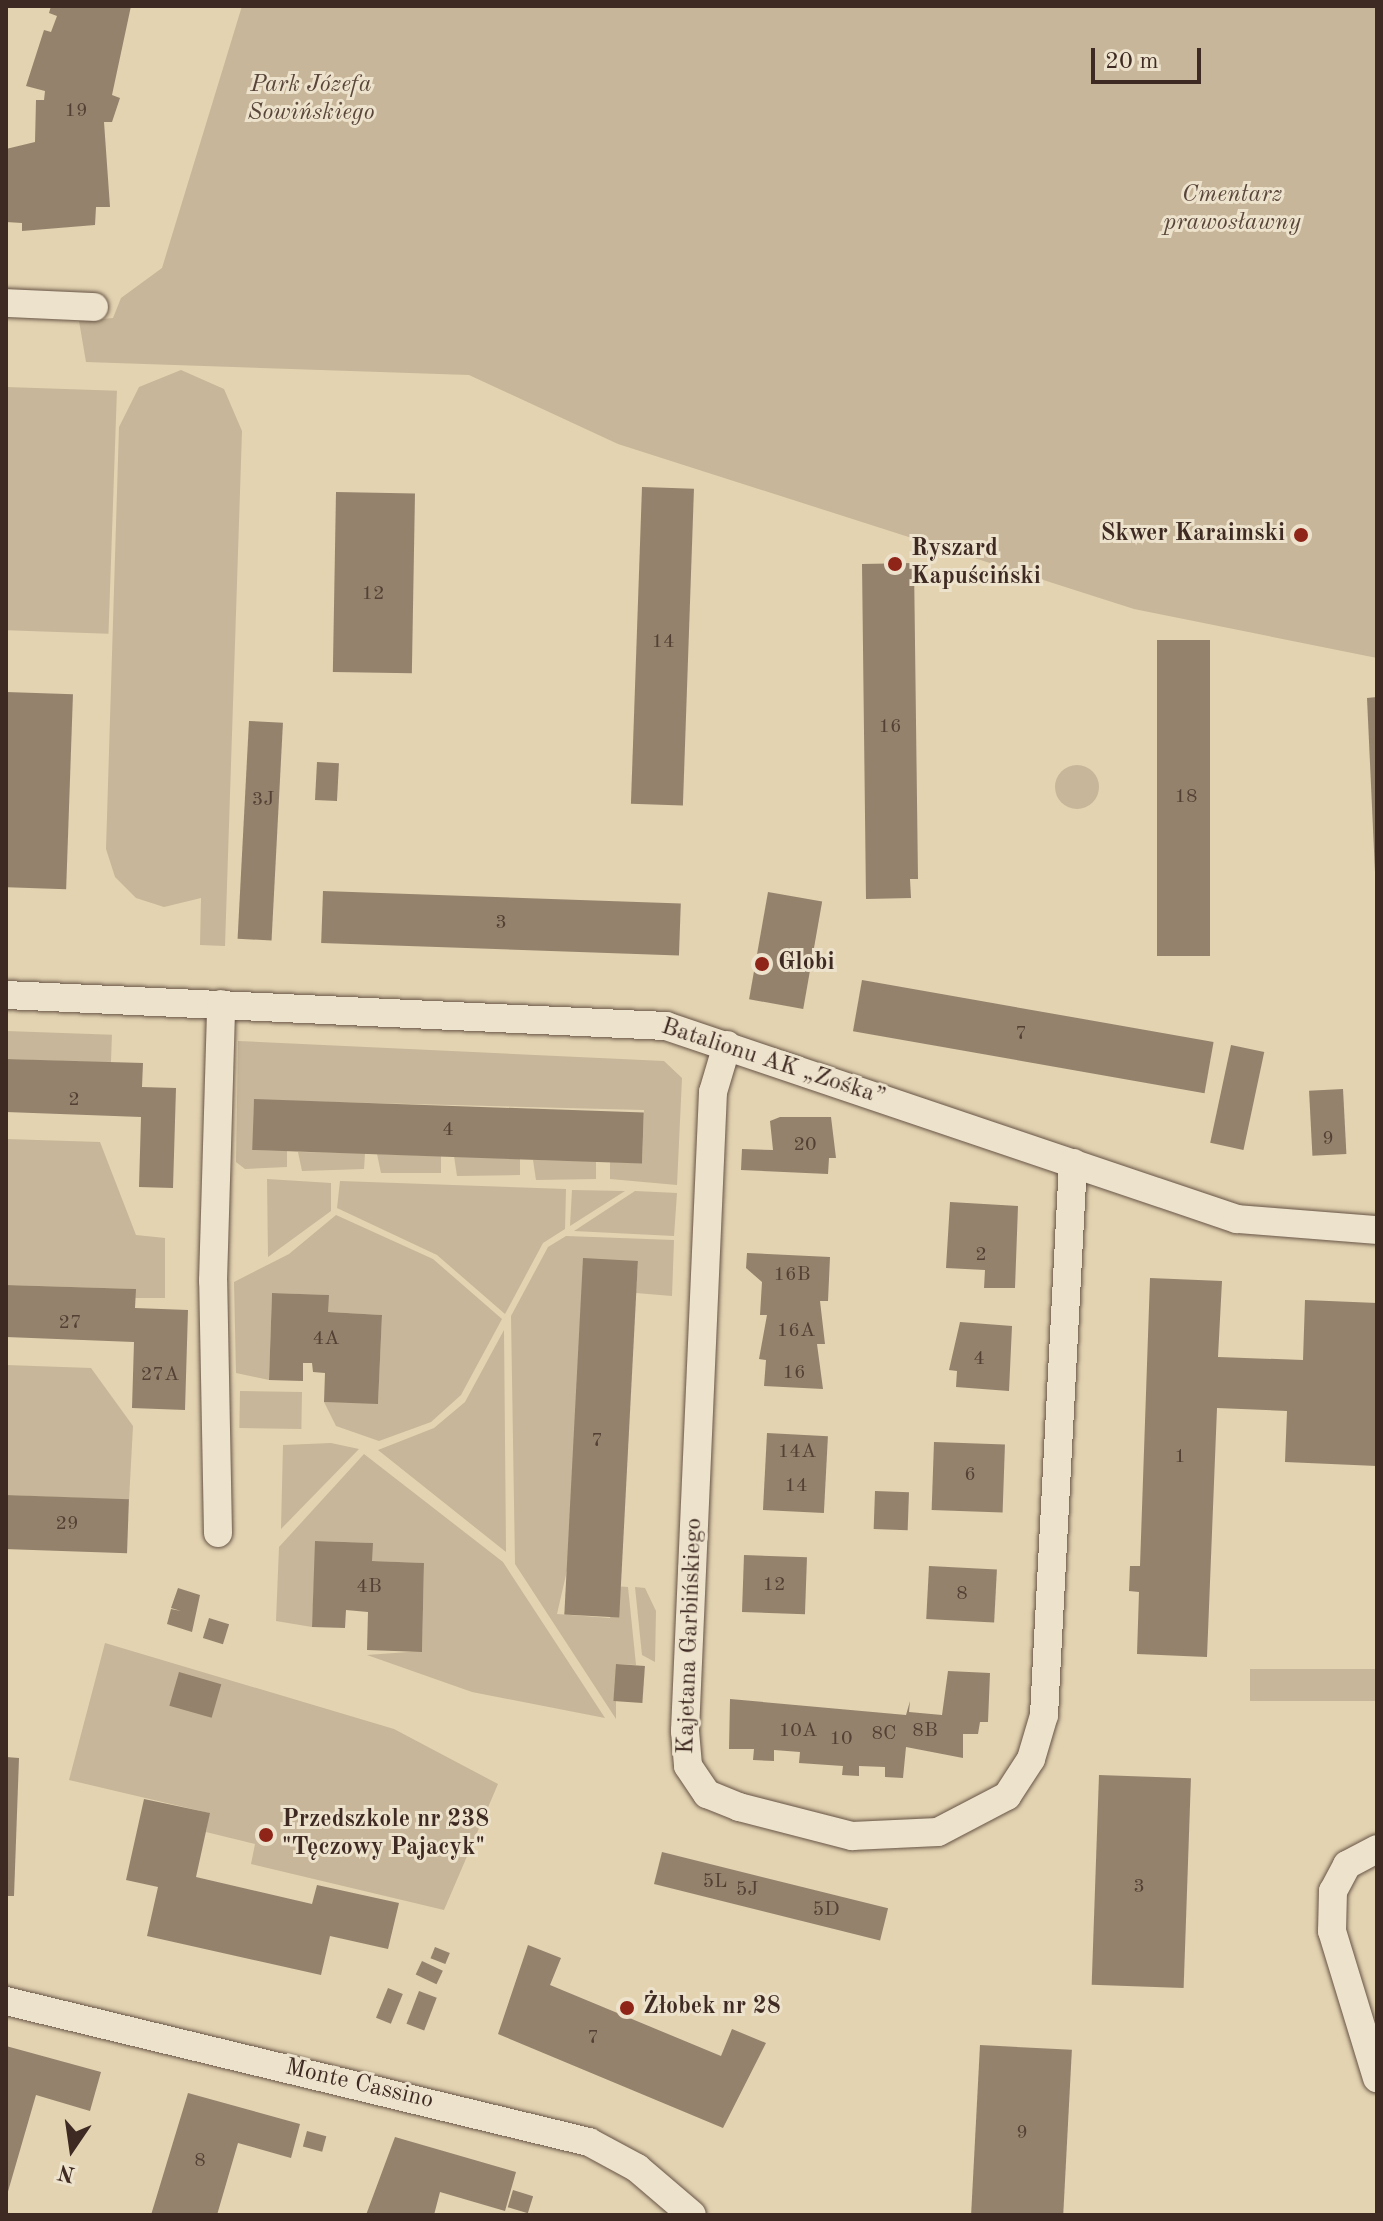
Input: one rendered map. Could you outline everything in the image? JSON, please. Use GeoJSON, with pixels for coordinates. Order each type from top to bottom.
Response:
{"type":"FeatureCollection","features":[{"type":"Feature","properties":{"kind":"street"},"geometry":{"type":"LineString","coordinates":[[6,303],[94,307]]}},
{"type":"Feature","properties":{"kind":"street","name":"Batalionu AK „Zośka”"},"geometry":{"type":"LineString","coordinates":[[6,995],[623,1020],[727,1045],[1237,1219],[1377,1230]]}},
{"type":"Feature","properties":{"kind":"street"},"geometry":{"type":"LineString","coordinates":[[218,1533],[213,1281],[221,1004]]}},
{"type":"Feature","properties":{"kind":"street","name":"Kajetana Garbińskiego"},"geometry":{"type":"LineString","coordinates":[[727,1045],[713,1092],[685,1731],[688,1766],[707,1794],[739,1807],[852,1836],[938,1832],[1007,1796],[1031,1759],[1044,1715],[1073,1163]]}},
{"type":"Feature","properties":{"kind":"street"},"geometry":{"type":"LineString","coordinates":[[1377,1849],[1347,1865],[1333,1891],[1332,1931],[1377,2078]]}},
{"type":"Feature","properties":{"kind":"street","name":"Monte Cassino"},"geometry":{"type":"LineString","coordinates":[[6,2001],[589,2142],[637,2168],[692,2215]]}},
{"type":"Feature","properties":{"kind":"green space"},"geometry":{"type":"Polygon","coordinates":[[[242,6],[1377,6],[1377,658],[1134,609],[618,444],[469,375],[86,362],[79,321],[113,318],[121,298],[162,268],[242,6]]]}},
{"type":"Feature","properties":{"kind":"green space"},"geometry":{"type":"Polygon","coordinates":[[[181,370],[224,389],[242,431],[225,946],[200,945],[201,898],[164,907],[136,898],[115,877],[106,849],[119,427],[139,387],[181,370]]]}},
{"type":"Feature","properties":{"kind":"green space"},"geometry":{"type":"Polygon","coordinates":[[[6,387],[117,391],[108,634],[6,630],[6,387]]]}},
{"type":"Feature","properties":{"kind":"green space"},"geometry":{"type":"Polygon","coordinates":[[[1077,765],[1092,772],[1099,787],[1092,802],[1077,809],[1062,802],[1055,787],[1062,772],[1077,765]]]}},
{"type":"Feature","properties":{"kind":"green space"},"geometry":{"type":"Polygon","coordinates":[[[6,1031],[112,1035],[111,1063],[6,1059],[6,1031]]]}},
{"type":"Feature","properties":{"kind":"green space"},"geometry":{"type":"Polygon","coordinates":[[[238,1041],[664,1061],[682,1078],[677,1185],[610,1179],[610,1162],[642,1163],[644,1110],[254,1100],[253,1150],[287,1151],[287,1167],[245,1169],[236,1162],[238,1041]]]}},
{"type":"Feature","properties":{"kind":"green space"},"geometry":{"type":"Polygon","coordinates":[[[6,1139],[100,1142],[136,1235],[165,1238],[165,1298],[135,1298],[135,1289],[6,1285],[6,1139]]]}},
{"type":"Feature","properties":{"kind":"green space"},"geometry":{"type":"Polygon","coordinates":[[[298,1152],[365,1153],[364,1169],[302,1171],[298,1152]]]}},
{"type":"Feature","properties":{"kind":"green space"},"geometry":{"type":"Polygon","coordinates":[[[377,1154],[441,1156],[441,1173],[381,1173],[377,1154]]]}},
{"type":"Feature","properties":{"kind":"green space"},"geometry":{"type":"Polygon","coordinates":[[[454,1156],[520,1159],[520,1175],[457,1176],[454,1156]]]}},
{"type":"Feature","properties":{"kind":"green space"},"geometry":{"type":"Polygon","coordinates":[[[533,1160],[596,1161],[596,1179],[536,1180],[533,1160]]]}},
{"type":"Feature","properties":{"kind":"green space"},"geometry":{"type":"Polygon","coordinates":[[[267,1179],[331,1183],[331,1211],[268,1257],[267,1179]]]}},
{"type":"Feature","properties":{"kind":"green space"},"geometry":{"type":"Polygon","coordinates":[[[340,1181],[566,1189],[565,1229],[543,1243],[505,1314],[437,1255],[337,1208],[340,1181]]]}},
{"type":"Feature","properties":{"kind":"green space"},"geometry":{"type":"Polygon","coordinates":[[[572,1190],[625,1191],[570,1226],[572,1190]]]}},
{"type":"Feature","properties":{"kind":"green space"},"geometry":{"type":"Polygon","coordinates":[[[635,1191],[677,1193],[674,1236],[574,1231],[635,1191]]]}},
{"type":"Feature","properties":{"kind":"green space"},"geometry":{"type":"Polygon","coordinates":[[[336,1215],[433,1259],[502,1319],[461,1395],[431,1422],[379,1441],[336,1426],[324,1402],[378,1403],[382,1315],[328,1312],[328,1295],[272,1293],[269,1380],[236,1373],[234,1282],[289,1254],[336,1215]]]}},
{"type":"Feature","properties":{"kind":"green space"},"geometry":{"type":"Polygon","coordinates":[[[566,1236],[674,1240],[672,1296],[636,1293],[638,1261],[557,1614],[610,1618],[613,1586],[628,1587],[636,1665],[616,1664],[616,1719],[515,1564],[511,1316],[548,1247],[566,1236]]]}},
{"type":"Feature","properties":{"kind":"green space"},"geometry":{"type":"Polygon","coordinates":[[[504,1330],[506,1552],[378,1450],[434,1428],[465,1402],[504,1330]]]}},
{"type":"Feature","properties":{"kind":"green space"},"geometry":{"type":"Polygon","coordinates":[[[6,1365],[91,1368],[133,1426],[129,1500],[6,1495],[6,1365]]]}},
{"type":"Feature","properties":{"kind":"green space"},"geometry":{"type":"Polygon","coordinates":[[[240,1391],[302,1392],[301,1429],[239,1428],[240,1391]]]}},
{"type":"Feature","properties":{"kind":"green space"},"geometry":{"type":"Polygon","coordinates":[[[331,1443],[359,1449],[281,1529],[283,1445],[331,1443]]]}},
{"type":"Feature","properties":{"kind":"green space"},"geometry":{"type":"Polygon","coordinates":[[[364,1454],[503,1562],[605,1718],[472,1692],[367,1655],[422,1651],[424,1563],[372,1561],[372,1543],[316,1541],[312,1627],[276,1621],[279,1547],[364,1454]]]}},
{"type":"Feature","properties":{"kind":"green space"},"geometry":{"type":"Polygon","coordinates":[[[635,1587],[645,1588],[656,1611],[655,1662],[642,1655],[635,1587]]]}},
{"type":"Feature","properties":{"kind":"green space"},"geometry":{"type":"Polygon","coordinates":[[[105,1643],[394,1729],[498,1784],[444,1910],[251,1864],[255,1844],[206,1832],[209,1813],[69,1780],[105,1643]]]}},
{"type":"Feature","properties":{"kind":"green space"},"geometry":{"type":"Polygon","coordinates":[[[1250,1669],[1377,1669],[1377,1701],[1250,1701],[1250,1669]]]}},
{"type":"Feature","properties":{"kind":"building"},"geometry":{"type":"Polygon","coordinates":[[[51,6],[131,6],[112,95],[120,98],[112,122],[104,122],[110,207],[96,207],[95,225],[22,231],[22,223],[6,222],[6,149],[35,142],[36,100],[44,100],[45,91],[26,86],[44,30],[51,32],[57,16],[49,13],[51,6]]]}},
{"type":"Feature","properties":{"kind":"building"},"geometry":{"type":"Polygon","coordinates":[[[642,487],[694,489],[683,806],[631,804],[642,487]]]}},
{"type":"Feature","properties":{"kind":"building"},"geometry":{"type":"Polygon","coordinates":[[[336,492],[415,493],[412,673],[333,672],[336,492]]]}},
{"type":"Feature","properties":{"kind":"building"},"geometry":{"type":"Polygon","coordinates":[[[914,563],[918,879],[910,879],[911,898],[866,899],[862,564],[914,563]]]}},
{"type":"Feature","properties":{"kind":"building"},"geometry":{"type":"Polygon","coordinates":[[[1157,640],[1210,640],[1210,956],[1157,956],[1157,640]]]}},
{"type":"Feature","properties":{"kind":"building"},"geometry":{"type":"Polygon","coordinates":[[[6,692],[73,694],[66,889],[6,887],[6,692]]]}},
{"type":"Feature","properties":{"kind":"building"},"geometry":{"type":"Polygon","coordinates":[[[1377,697],[1377,872],[1375,872],[1367,698],[1377,697]]]}},
{"type":"Feature","properties":{"kind":"building"},"geometry":{"type":"Polygon","coordinates":[[[249,721],[283,723],[272,940],[238,939],[249,721]]]}},
{"type":"Feature","properties":{"kind":"building"},"geometry":{"type":"Polygon","coordinates":[[[317,762],[339,763],[337,801],[315,800],[317,762]]]}},
{"type":"Feature","properties":{"kind":"building"},"geometry":{"type":"Polygon","coordinates":[[[323,891],[681,903],[679,955],[321,943],[323,891]]]}},
{"type":"Feature","properties":{"kind":"building"},"geometry":{"type":"Polygon","coordinates":[[[768,892],[822,902],[803,1009],[749,999],[768,892]]]}},
{"type":"Feature","properties":{"kind":"building"},"geometry":{"type":"Polygon","coordinates":[[[862,980],[1214,1042],[1205,1093],[853,1031],[862,980]]]}},
{"type":"Feature","properties":{"kind":"building"},"geometry":{"type":"Polygon","coordinates":[[[1231,1045],[1264,1052],[1243,1150],[1210,1143],[1231,1045]]]}},
{"type":"Feature","properties":{"kind":"building"},"geometry":{"type":"Polygon","coordinates":[[[6,1059],[143,1063],[142,1087],[176,1088],[173,1188],[139,1187],[141,1117],[6,1112],[6,1059]]]}},
{"type":"Feature","properties":{"kind":"building"},"geometry":{"type":"Polygon","coordinates":[[[1343,1089],[1346,1154],[1312,1156],[1309,1091],[1343,1089]]]}},
{"type":"Feature","properties":{"kind":"building"},"geometry":{"type":"Polygon","coordinates":[[[254,1099],[644,1113],[642,1164],[252,1150],[254,1099]]]}},
{"type":"Feature","properties":{"kind":"building"},"geometry":{"type":"Polygon","coordinates":[[[780,1117],[831,1117],[836,1158],[829,1158],[828,1174],[741,1170],[742,1149],[773,1150],[770,1121],[780,1117]]]}},
{"type":"Feature","properties":{"kind":"building"},"geometry":{"type":"Polygon","coordinates":[[[950,1202],[1018,1206],[1015,1288],[984,1288],[985,1270],[946,1268],[950,1202]]]}},
{"type":"Feature","properties":{"kind":"building"},"geometry":{"type":"Polygon","coordinates":[[[747,1253],[830,1257],[828,1301],[820,1301],[825,1344],[817,1344],[823,1389],[764,1386],[766,1360],[759,1359],[767,1315],[760,1315],[762,1282],[746,1268],[747,1253]]]}},
{"type":"Feature","properties":{"kind":"building"},"geometry":{"type":"Polygon","coordinates":[[[583,1258],[638,1261],[619,1617],[564,1615],[583,1258]]]}},
{"type":"Feature","properties":{"kind":"building"},"geometry":{"type":"Polygon","coordinates":[[[1150,1278],[1222,1281],[1218,1357],[1303,1360],[1305,1300],[1377,1303],[1377,1466],[1285,1462],[1287,1411],[1217,1408],[1207,1657],[1137,1654],[1139,1592],[1129,1591],[1130,1566],[1140,1566],[1150,1278]]]}},
{"type":"Feature","properties":{"kind":"building"},"geometry":{"type":"Polygon","coordinates":[[[6,1285],[136,1289],[135,1308],[188,1310],[185,1410],[132,1408],[134,1342],[6,1337],[6,1285]]]}},
{"type":"Feature","properties":{"kind":"building"},"geometry":{"type":"Polygon","coordinates":[[[272,1293],[329,1295],[328,1312],[382,1315],[378,1404],[324,1402],[325,1373],[313,1372],[312,1363],[303,1363],[303,1381],[269,1380],[272,1293]]]}},
{"type":"Feature","properties":{"kind":"building"},"geometry":{"type":"Polygon","coordinates":[[[960,1322],[1012,1326],[1009,1391],[956,1387],[957,1371],[949,1370],[960,1322]]]}},
{"type":"Feature","properties":{"kind":"building"},"geometry":{"type":"Polygon","coordinates":[[[767,1433],[828,1436],[824,1513],[763,1510],[767,1433]]]}},
{"type":"Feature","properties":{"kind":"building"},"geometry":{"type":"Polygon","coordinates":[[[934,1442],[1005,1444],[1003,1512],[932,1510],[934,1442]]]}},
{"type":"Feature","properties":{"kind":"building"},"geometry":{"type":"Polygon","coordinates":[[[875,1491],[909,1492],[908,1530],[874,1529],[875,1491]]]}},
{"type":"Feature","properties":{"kind":"building"},"geometry":{"type":"Polygon","coordinates":[[[6,1495],[129,1499],[127,1553],[6,1549],[6,1495]]]}},
{"type":"Feature","properties":{"kind":"building"},"geometry":{"type":"Polygon","coordinates":[[[315,1541],[373,1543],[372,1561],[424,1563],[422,1652],[367,1650],[368,1612],[346,1610],[345,1628],[312,1627],[315,1541]]]}},
{"type":"Feature","properties":{"kind":"building"},"geometry":{"type":"Polygon","coordinates":[[[744,1555],[807,1557],[805,1614],[742,1612],[744,1555]]]}},
{"type":"Feature","properties":{"kind":"building"},"geometry":{"type":"Polygon","coordinates":[[[929,1566],[997,1570],[994,1622],[926,1619],[929,1566]]]}},
{"type":"Feature","properties":{"kind":"building"},"geometry":{"type":"Polygon","coordinates":[[[178,1588],[200,1595],[192,1632],[167,1624],[171,1609],[181,1611],[171,1608],[178,1588]]]}},
{"type":"Feature","properties":{"kind":"building"},"geometry":{"type":"Polygon","coordinates":[[[209,1618],[229,1624],[223,1644],[203,1638],[209,1618]]]}},
{"type":"Feature","properties":{"kind":"building"},"geometry":{"type":"Polygon","coordinates":[[[616,1664],[645,1666],[642,1703],[613,1701],[616,1664]]]}},
{"type":"Feature","properties":{"kind":"building"},"geometry":{"type":"Polygon","coordinates":[[[948,1671],[990,1673],[988,1722],[980,1722],[978,1734],[963,1734],[963,1758],[906,1747],[903,1778],[885,1777],[885,1767],[859,1766],[859,1776],[842,1775],[843,1766],[799,1763],[800,1752],[774,1750],[774,1761],[753,1760],[754,1749],[729,1749],[730,1699],[906,1715],[910,1701],[909,1712],[942,1715],[948,1671]]]}},
{"type":"Feature","properties":{"kind":"building"},"geometry":{"type":"Polygon","coordinates":[[[179,1672],[221,1684],[212,1718],[169,1706],[179,1672]]]}},
{"type":"Feature","properties":{"kind":"building"},"geometry":{"type":"Polygon","coordinates":[[[6,1757],[19,1758],[14,1896],[6,1896],[6,1757]]]}},
{"type":"Feature","properties":{"kind":"building"},"geometry":{"type":"Polygon","coordinates":[[[1099,1775],[1191,1778],[1184,1988],[1092,1985],[1099,1775]]]}},
{"type":"Feature","properties":{"kind":"building"},"geometry":{"type":"Polygon","coordinates":[[[144,1799],[210,1813],[196,1877],[312,1904],[317,1885],[399,1903],[388,1949],[330,1936],[321,1975],[147,1936],[158,1887],[126,1880],[144,1799]]]}},
{"type":"Feature","properties":{"kind":"building"},"geometry":{"type":"Polygon","coordinates":[[[662,1852],[888,1908],[880,1940],[654,1884],[662,1852]]]}},
{"type":"Feature","properties":{"kind":"building"},"geometry":{"type":"Polygon","coordinates":[[[528,1945],[561,1958],[550,1985],[721,2056],[732,2029],[766,2043],[723,2128],[498,2034],[528,1945]]]}},
{"type":"Feature","properties":{"kind":"building"},"geometry":{"type":"Polygon","coordinates":[[[435,1947],[450,1953],[445,1964],[431,1958],[435,1947]]]}},
{"type":"Feature","properties":{"kind":"building"},"geometry":{"type":"Polygon","coordinates":[[[422,1961],[443,1971],[437,1984],[416,1975],[422,1961]]]}},
{"type":"Feature","properties":{"kind":"building"},"geometry":{"type":"Polygon","coordinates":[[[388,1988],[403,1994],[391,2024],[376,2018],[388,1988]]]}},
{"type":"Feature","properties":{"kind":"building"},"geometry":{"type":"Polygon","coordinates":[[[419,1991],[437,1998],[424,2030],[406,2024],[419,1991]]]}},
{"type":"Feature","properties":{"kind":"building"},"geometry":{"type":"Polygon","coordinates":[[[980,2045],[1072,2050],[1063,2215],[971,2215],[980,2045]]]}},
{"type":"Feature","properties":{"kind":"building"},"geometry":{"type":"Polygon","coordinates":[[[6,2046],[101,2072],[90,2111],[36,2095],[7,2195],[6,2046]]]}},
{"type":"Feature","properties":{"kind":"building"},"geometry":{"type":"Polygon","coordinates":[[[188,2093],[300,2124],[291,2158],[238,2143],[217,2215],[151,2215],[188,2093]]]}},
{"type":"Feature","properties":{"kind":"building"},"geometry":{"type":"Polygon","coordinates":[[[307,2131],[326,2136],[322,2152],[303,2146],[307,2131]]]}},
{"type":"Feature","properties":{"kind":"building"},"geometry":{"type":"Polygon","coordinates":[[[395,2137],[516,2172],[505,2211],[440,2192],[434,2215],[366,2215],[395,2137]]]}},
{"type":"Feature","properties":{"kind":"building"},"geometry":{"type":"Polygon","coordinates":[[[513,2190],[533,2196],[528,2213],[508,2207],[513,2190]]]}},
{"type":"Feature","properties":{"kind":"place","name":"Skwer Karaimski"},"geometry":{"type":"Point","coordinates":[1301,535]}},
{"type":"Feature","properties":{"kind":"place","name":"Ryszard Kapuściński"},"geometry":{"type":"Point","coordinates":[895,564]}},
{"type":"Feature","properties":{"kind":"place","name":"Globi"},"geometry":{"type":"Point","coordinates":[762,964]}},
{"type":"Feature","properties":{"kind":"place","name":"Przedszkole nr 238 \"Tęczowy Pajacyk\""},"geometry":{"type":"Point","coordinates":[266,1835]}},
{"type":"Feature","properties":{"kind":"place","name":"Żłobek nr 28"},"geometry":{"type":"Point","coordinates":[627,2008]}},
{"type":"Feature","properties":{"kind":"park label","name":"Park Józefa Sowińskiego"},"geometry":{"type":"Point","coordinates":[311,100]}},
{"type":"Feature","properties":{"kind":"park label","name":"Cmentarz prawosławny"},"geometry":{"type":"Point","coordinates":[1232,210]}}]}
